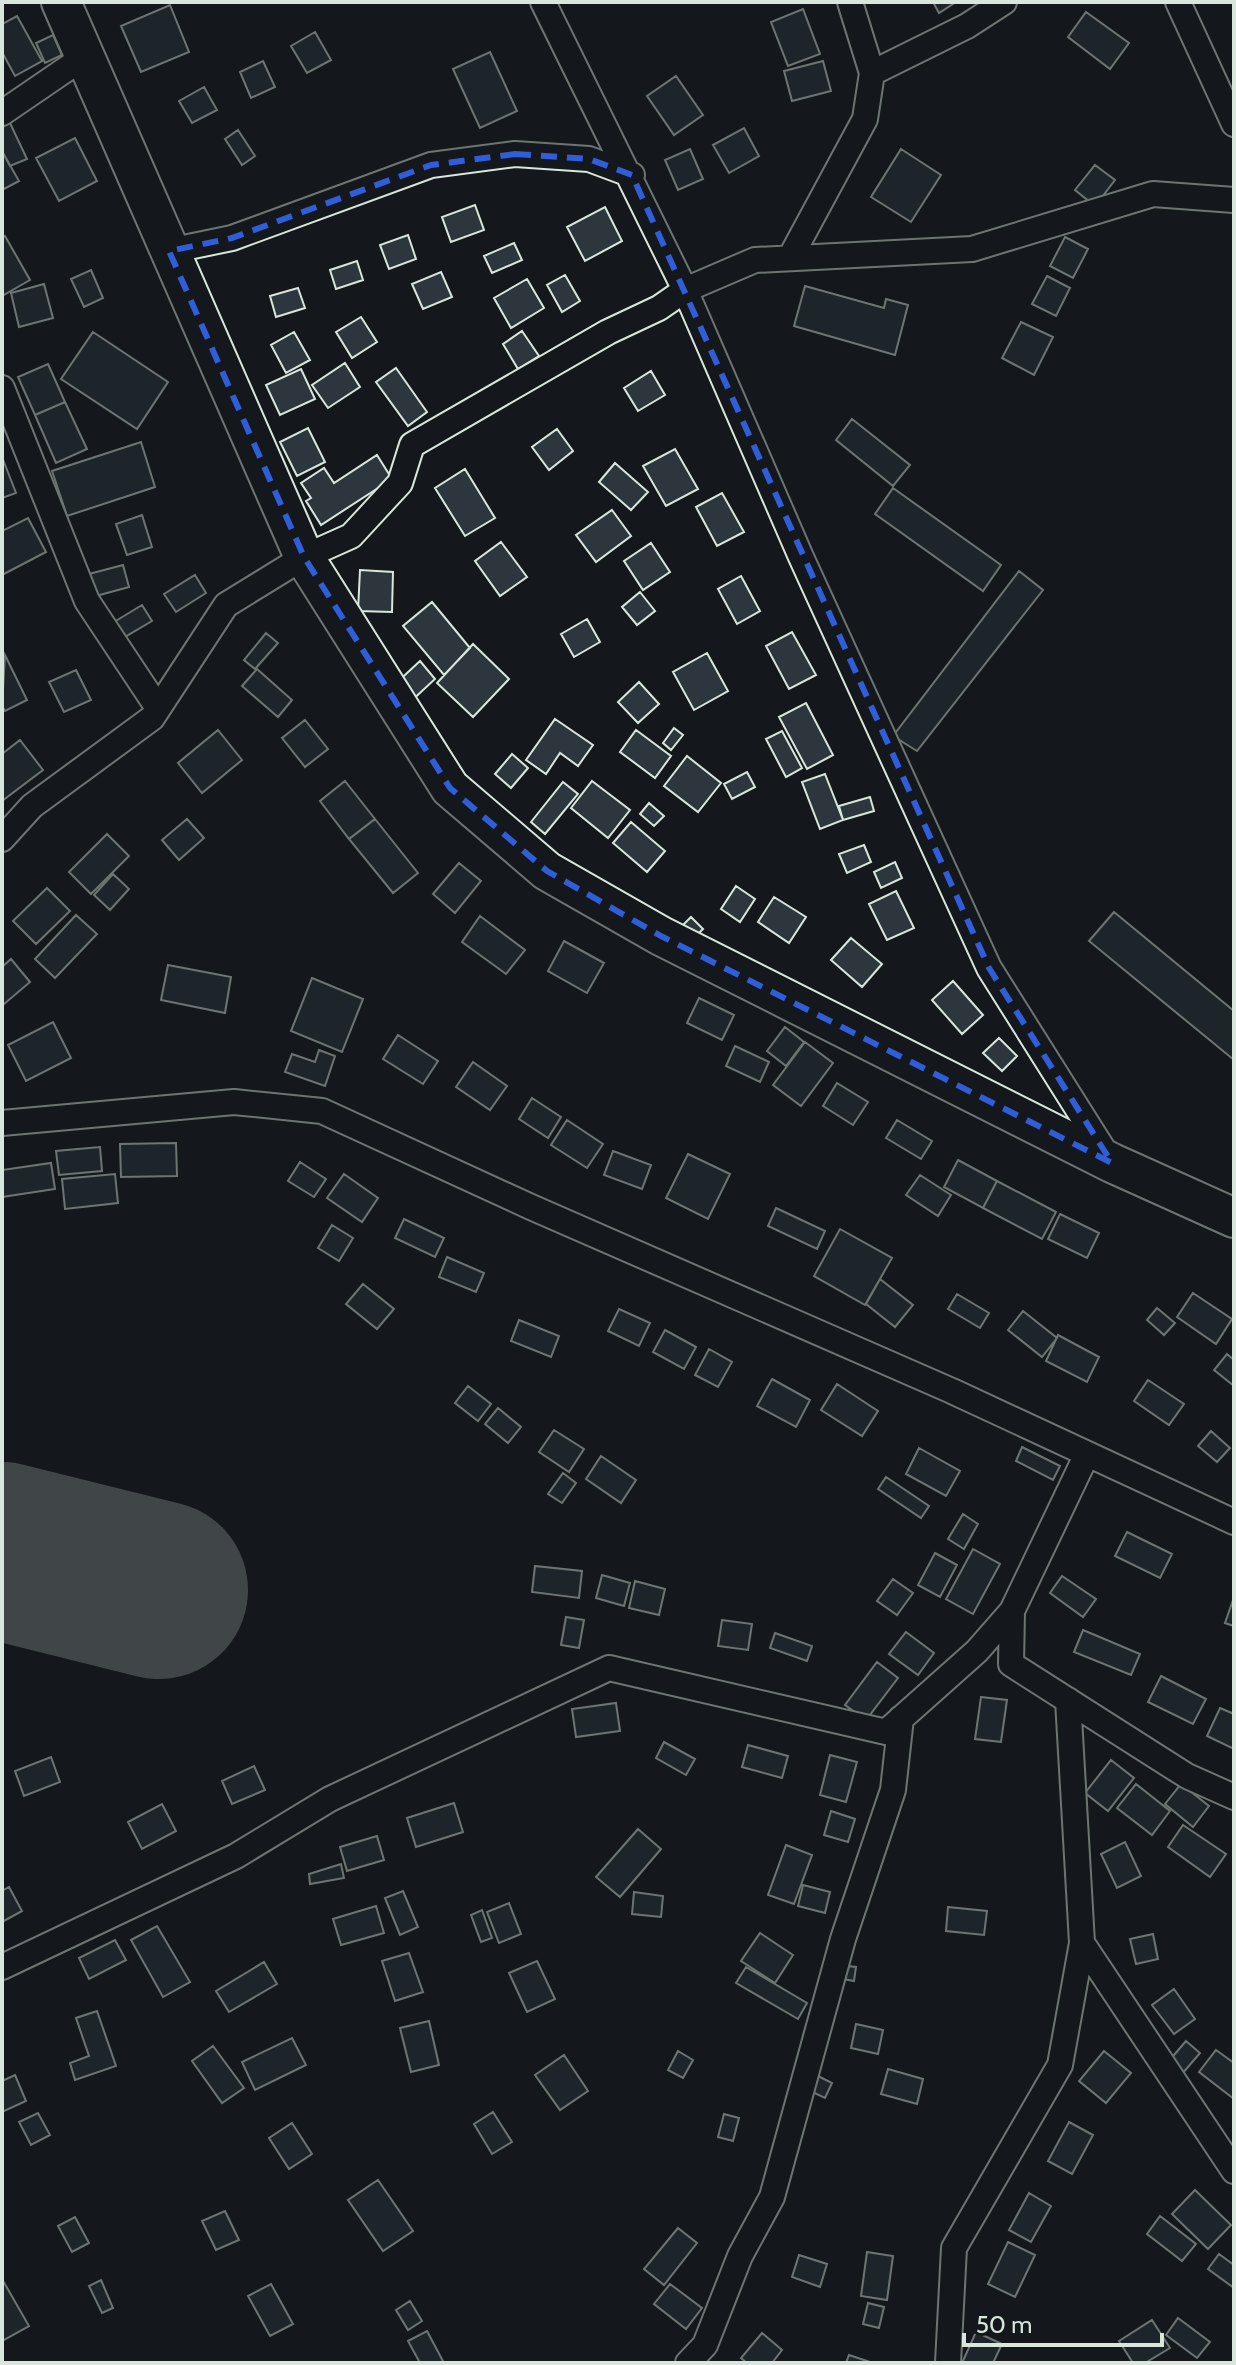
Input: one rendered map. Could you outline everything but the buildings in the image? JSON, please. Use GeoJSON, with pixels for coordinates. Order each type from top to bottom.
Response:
{"type":"FeatureCollection","features":[{"type":"Feature","properties":{"kind":"main road"},"geometry":{"type":"LineString","coordinates":[[61,2],[304,557],[450,788],[547,871],[661,936],[1112,1163],[1234,1218]]}},
{"type":"Feature","properties":{"kind":"street"},"geometry":{"type":"LineString","coordinates":[[543,2],[632,175],[801,557],[989,968],[1112,1163]]}},
{"type":"Feature","properties":{"kind":"street"},"geometry":{"type":"LineString","coordinates":[[790,258],[865,119],[872,73],[850,2]]}},
{"type":"Feature","properties":{"kind":"street"},"geometry":{"type":"LineString","coordinates":[[872,73],[967,26],[1004,2]]}},
{"type":"Feature","properties":{"kind":"street"},"geometry":{"type":"LineString","coordinates":[[1178,2],[1234,124]]}},
{"type":"Feature","properties":{"kind":"street"},"geometry":{"type":"LineString","coordinates":[[2,113],[84,57]]}},
{"type":"Feature","properties":{"kind":"street"},"geometry":{"type":"LineString","coordinates":[[169,251],[232,238],[431,165],[515,154],[589,159],[632,175]]}},
{"type":"Feature","properties":{"kind":"street"},"geometry":{"type":"LineString","coordinates":[[2,839],[32,806],[152,718],[226,605],[304,557],[351,536],[400,483],[412,445],[608,332],[659,308],[685,290],[755,260],[972,249],[1153,194],[1234,200]]}},
{"type":"Feature","properties":{"kind":"street"},"geometry":{"type":"LineString","coordinates":[[2,388],[87,601],[158,708]]}},
{"type":"Feature","properties":{"kind":"street"},"geometry":{"type":"LineString","coordinates":[[2,1123],[234,1102],[322,1111],[1234,1522]]}},
{"type":"Feature","properties":{"kind":"street"},"geometry":{"type":"LineString","coordinates":[[2,1967],[236,1856],[330,1799],[609,1668],[886,1732],[977,1651],[1012,1611],[1087,1454]]}},
{"type":"Feature","properties":{"kind":"street"},"geometry":{"type":"LineString","coordinates":[[1012,1611],[1011,1664],[1187,1776],[1234,1797]]}},
{"type":"Feature","properties":{"kind":"street"},"geometry":{"type":"LineString","coordinates":[[948,2363],[954,2248],[1060,2065],[1082,1943],[1068,1700]]}},
{"type":"Feature","properties":{"kind":"street"},"geometry":{"type":"LineString","coordinates":[[688,2363],[705,2345],[740,2256],[772,2197],[843,1939],[893,1790],[901,1718]]}},
{"type":"Feature","properties":{"kind":"street"},"geometry":{"type":"LineString","coordinates":[[1082,1943],[1234,2171]]}},
{"type":"Feature","properties":{"kind":"highlighted area"},"geometry":{"type":"Polygon","coordinates":[[[515,154],[589,159],[632,175],[989,968],[1112,1163],[661,936],[547,871],[450,788],[304,557],[169,251],[232,238],[431,165],[515,154]]]}},
{"type":"Feature","properties":{"kind":"runway"},"geometry":{"type":"LineString","coordinates":[[2,1551],[159,1590]]}}]}
